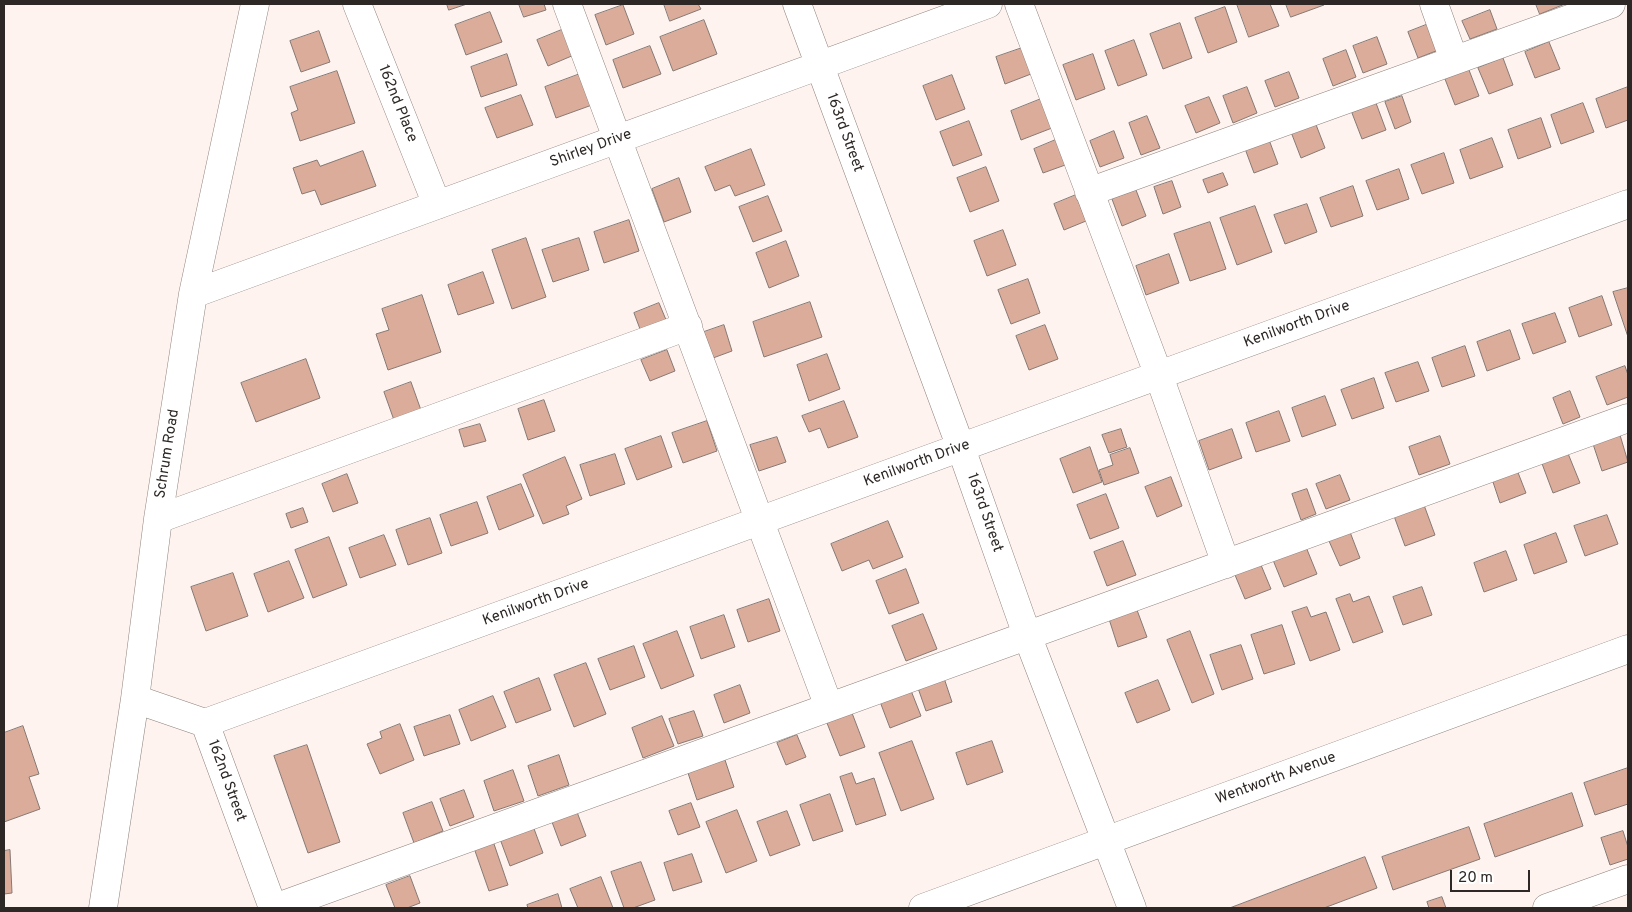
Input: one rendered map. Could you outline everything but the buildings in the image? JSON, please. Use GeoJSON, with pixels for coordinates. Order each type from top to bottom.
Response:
{"type":"FeatureCollection","features":[{"type":"Feature","properties":{"kind":"street","name":"Schrum Road"},"geometry":{"type":"LineString","coordinates":[[103,908],[135,699],[158,519],[193,294],[254,4]]}},
{"type":"Feature","properties":{"kind":"street","name":"162nd Place"},"geometry":{"type":"LineString","coordinates":[[357,4],[437,205]]}},
{"type":"Feature","properties":{"kind":"street"},"geometry":{"type":"LineString","coordinates":[[567,4],[829,707]]}},
{"type":"Feature","properties":{"kind":"street","name":"163rd Street"},"geometry":{"type":"LineString","coordinates":[[797,4],[961,448],[1027,635],[1132,908]]}},
{"type":"Feature","properties":{"kind":"street","name":"Shirley Drive"},"geometry":{"type":"LineString","coordinates":[[193,294],[988,4]]}},
{"type":"Feature","properties":{"kind":"street"},"geometry":{"type":"LineString","coordinates":[[1019,4],[1159,376],[1226,564]]}},
{"type":"Feature","properties":{"kind":"street"},"geometry":{"type":"LineString","coordinates":[[1434,4],[1454,60]]}},
{"type":"Feature","properties":{"kind":"street"},"geometry":{"type":"LineString","coordinates":[[1090,192],[1611,4]]}},
{"type":"Feature","properties":{"kind":"street","name":"Kenilworth Drive"},"geometry":{"type":"LineString","coordinates":[[205,723],[1628,204]]}},
{"type":"Feature","properties":{"kind":"street"},"geometry":{"type":"LineString","coordinates":[[158,519],[688,326]]}},
{"type":"Feature","properties":{"kind":"street"},"geometry":{"type":"LineString","coordinates":[[274,908],[1628,418]]}},
{"type":"Feature","properties":{"kind":"street","name":"Wentworth Avenue"},"geometry":{"type":"LineString","coordinates":[[924,908],[1628,649]]}},
{"type":"Feature","properties":{"kind":"street","name":"162nd Street"},"geometry":{"type":"LineString","coordinates":[[135,699],[205,723],[274,908]]}},
{"type":"Feature","properties":{"kind":"street"},"geometry":{"type":"LineString","coordinates":[[1547,908],[1628,879]]}}]}
